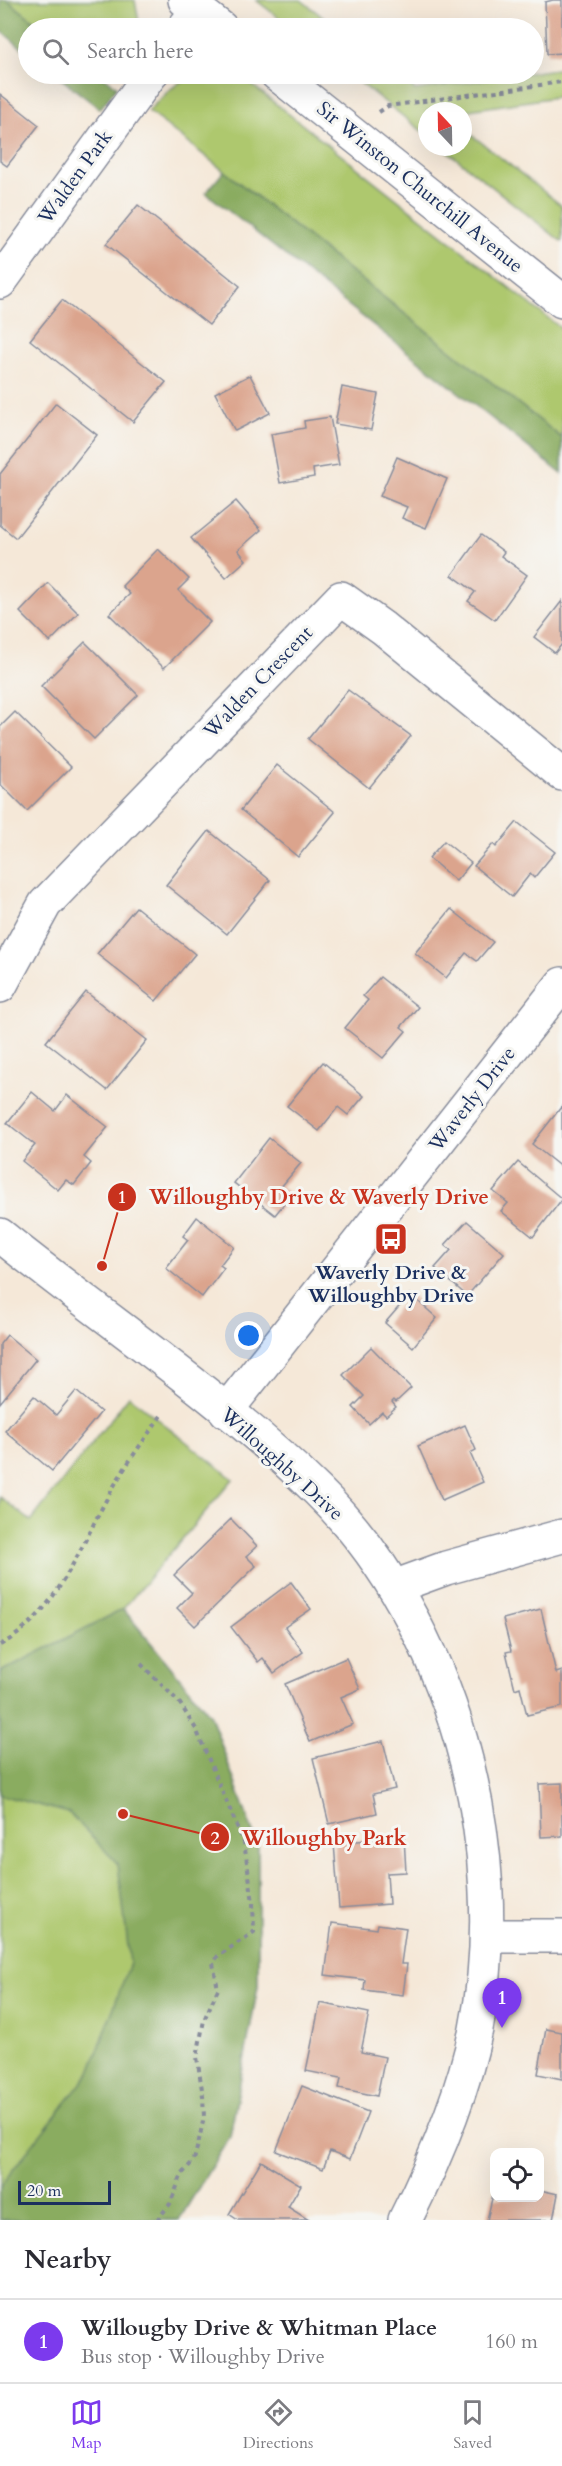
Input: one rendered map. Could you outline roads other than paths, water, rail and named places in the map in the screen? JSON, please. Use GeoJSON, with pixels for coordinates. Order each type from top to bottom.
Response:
{"type":"FeatureCollection","features":[{"type":"Feature","properties":{"kind":"street","name":"Walden Park"},"geometry":{"type":"LineString","coordinates":[[0,282],[144,84]]}},
{"type":"Feature","properties":{"kind":"street","name":"Sir Winston Churchill Avenue"},"geometry":{"type":"LineString","coordinates":[[290,84],[562,301]]}},
{"type":"Feature","properties":{"kind":"street","name":"Walden Crescent"},"geometry":{"type":"LineString","coordinates":[[0,986],[45,904],[341,598],[383,628],[562,774]]}},
{"type":"Feature","properties":{"kind":"street","name":"Waverly Drive"},"geometry":{"type":"LineString","coordinates":[[226,1411],[562,984]]}},
{"type":"Feature","properties":{"kind":"street","name":"Willoughby Drive"},"geometry":{"type":"LineString","coordinates":[[0,1235],[226,1411],[319,1491],[358,1536],[394,1587],[428,1651],[443,1686],[471,1781],[486,1888],[488,1936],[484,1981],[470,2055],[444,2134],[405,2220]]}},
{"type":"Feature","properties":{"kind":"street"},"geometry":{"type":"LineString","coordinates":[[394,1587],[446,1568],[562,1536]]}},
{"type":"Feature","properties":{"kind":"street"},"geometry":{"type":"LineString","coordinates":[[488,1936],[562,1936]]}},
{"type":"Feature","properties":{"kind":"place","name":"Waverly Drive & Willoughby Drive"},"geometry":{"type":"Point","coordinates":[391,1239]}},
{"type":"Feature","properties":{"kind":"place","name":"Willoughby Drive & Waverly Drive"},"geometry":{"type":"Point","coordinates":[102,1266]}},
{"type":"Feature","properties":{"kind":"place","name":"Willoughby Park"},"geometry":{"type":"Point","coordinates":[123,1814]}},
{"type":"Feature","properties":{"kind":"place","name":"Willougby Drive & Whitman Place"},"geometry":{"type":"Point","coordinates":[502,2028]}}]}
